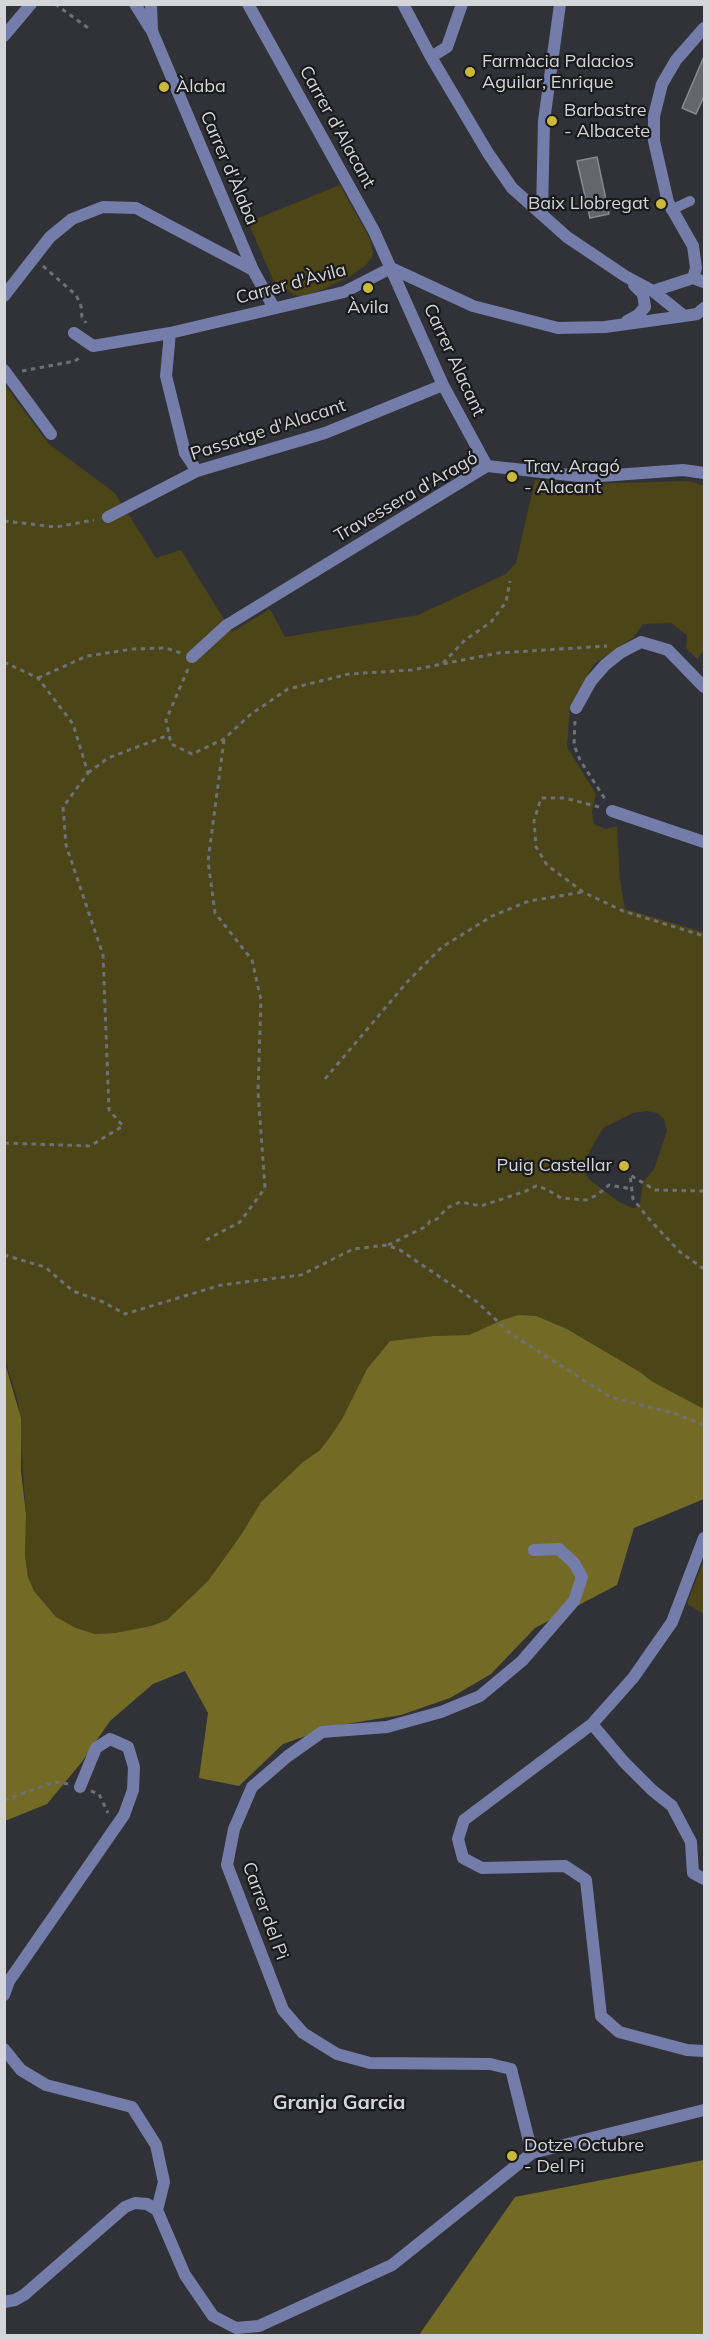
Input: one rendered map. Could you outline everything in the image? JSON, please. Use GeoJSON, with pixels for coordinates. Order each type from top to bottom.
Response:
{"type":"FeatureCollection","features":[{"type":"Feature","properties":{"kind":"street"},"geometry":{"type":"LineString","coordinates":[[4,36],[31,4]]}},
{"type":"Feature","properties":{"kind":"street"},"geometry":{"type":"LineString","coordinates":[[135,4],[152,31]]}},
{"type":"Feature","properties":{"kind":"street","name":"Carrer d'Àlaba"},"geometry":{"type":"LineString","coordinates":[[151,4],[152,31],[253,270],[274,308]]}},
{"type":"Feature","properties":{"kind":"street","name":"Carrer d'Alacant"},"geometry":{"type":"LineString","coordinates":[[248,4],[374,231],[391,268]]}},
{"type":"Feature","properties":{"kind":"street"},"geometry":{"type":"LineString","coordinates":[[404,4],[431,57],[488,153],[512,188],[567,237],[625,276],[653,291],[684,316]]}},
{"type":"Feature","properties":{"kind":"street"},"geometry":{"type":"LineString","coordinates":[[431,57],[447,47],[462,4]]}},
{"type":"Feature","properties":{"kind":"street"},"geometry":{"type":"LineString","coordinates":[[542,214],[544,121],[560,4]]}},
{"type":"Feature","properties":{"kind":"street"},"geometry":{"type":"LineString","coordinates":[[693,280],[696,268],[693,246],[671,210],[654,141],[654,116],[662,84],[676,60],[705,28]]}},
{"type":"Feature","properties":{"kind":"street"},"geometry":{"type":"LineString","coordinates":[[4,296],[50,237],[72,219],[103,207],[136,208],[253,270]]}},
{"type":"Feature","properties":{"kind":"street"},"geometry":{"type":"LineString","coordinates":[[391,268],[473,306],[558,328],[618,325],[697,314],[705,308]]}},
{"type":"Feature","properties":{"kind":"street","name":"Carrer d'Àvila"},"geometry":{"type":"LineString","coordinates":[[93,346],[170,333],[344,292],[391,268]]}},
{"type":"Feature","properties":{"kind":"street","name":"Carrer Alacant"},"geometry":{"type":"LineString","coordinates":[[391,268],[444,385],[487,466]]}},
{"type":"Feature","properties":{"kind":"street"},"geometry":{"type":"LineString","coordinates":[[618,325],[638,315],[645,307],[644,294],[625,276]]}},
{"type":"Feature","properties":{"kind":"street"},"geometry":{"type":"LineString","coordinates":[[625,276],[649,280],[693,280]]}},
{"type":"Feature","properties":{"kind":"street"},"geometry":{"type":"LineString","coordinates":[[653,291],[693,280]]}},
{"type":"Feature","properties":{"kind":"street"},"geometry":{"type":"LineString","coordinates":[[74,333],[93,346]]}},
{"type":"Feature","properties":{"kind":"street"},"geometry":{"type":"LineString","coordinates":[[170,333],[166,376],[185,453],[197,471]]}},
{"type":"Feature","properties":{"kind":"street"},"geometry":{"type":"LineString","coordinates":[[4,370],[51,434]]}},
{"type":"Feature","properties":{"kind":"street","name":"Passatge d'Alacant"},"geometry":{"type":"LineString","coordinates":[[108,517],[197,471],[325,433],[444,385]]}},
{"type":"Feature","properties":{"kind":"street","name":"Travessera d'Aragó"},"geometry":{"type":"LineString","coordinates":[[192,657],[227,625],[487,466],[588,477],[683,470],[705,473]]}},
{"type":"Feature","properties":{"kind":"street"},"geometry":{"type":"LineString","coordinates":[[576,708],[591,681],[605,665],[620,653],[641,642],[668,650],[705,687]]}},
{"type":"Feature","properties":{"kind":"street"},"geometry":{"type":"LineString","coordinates":[[612,811],[705,842]]}},
{"type":"Feature","properties":{"kind":"street"},"geometry":{"type":"LineString","coordinates":[[705,1538],[672,1622],[633,1678],[592,1724],[464,1820],[458,1839],[462,1858],[482,1868],[565,1866],[586,1880],[601,2016],[619,2032],[687,2050],[705,2051]]}},
{"type":"Feature","properties":{"kind":"street","name":"Carrer del Pi"},"geometry":{"type":"LineString","coordinates":[[532,2153],[511,2069],[490,2064],[370,2063],[337,2054],[303,2033],[283,2010],[227,1865],[234,1829],[252,1787],[288,1756],[322,1732],[387,1727],[441,1712],[480,1696],[522,1661],[574,1601],[582,1578],[574,1563],[559,1549],[534,1550]]}},
{"type":"Feature","properties":{"kind":"street"},"geometry":{"type":"LineString","coordinates":[[592,1724],[624,1762],[672,1806],[692,1842],[693,1873],[705,1879]]}},
{"type":"Feature","properties":{"kind":"street"},"geometry":{"type":"LineString","coordinates":[[4,1995],[9,1981],[124,1815],[133,1790],[134,1767],[128,1747],[110,1739],[96,1748],[80,1787]]}},
{"type":"Feature","properties":{"kind":"street"},"geometry":{"type":"LineString","coordinates":[[4,2049],[21,2070],[46,2085],[132,2107],[156,2145],[164,2182],[157,2210]]}},
{"type":"Feature","properties":{"kind":"street"},"geometry":{"type":"LineString","coordinates":[[4,2301],[15,2300],[24,2295],[125,2207],[135,2203],[147,2204],[157,2210],[184,2275],[213,2316],[236,2328],[259,2326],[392,2265],[532,2153],[705,2110]]}},
{"type":"Feature","properties":{"kind":"lane"},"geometry":{"type":"LineString","coordinates":[[671,210],[690,201]]}},
{"type":"Feature","properties":{"kind":"path"},"geometry":{"type":"LineString","coordinates":[[55,4],[92,30]]}},
{"type":"Feature","properties":{"kind":"path"},"geometry":{"type":"LineString","coordinates":[[41,265],[76,295],[81,306],[82,317],[96,336],[93,346]]}},
{"type":"Feature","properties":{"kind":"path"},"geometry":{"type":"LineString","coordinates":[[26,370],[75,361]]}},
{"type":"Feature","properties":{"kind":"path"},"geometry":{"type":"LineString","coordinates":[[4,521],[57,527],[108,517]]}},
{"type":"Feature","properties":{"kind":"path"},"geometry":{"type":"LineString","coordinates":[[443,663],[465,640],[491,622],[506,602],[510,582]]}},
{"type":"Feature","properties":{"kind":"path"},"geometry":{"type":"LineString","coordinates":[[38,678],[87,656],[133,649],[166,648],[192,657],[166,720],[171,744],[192,754],[224,739],[251,714],[288,689],[349,674],[412,670],[498,653],[607,645]]}},
{"type":"Feature","properties":{"kind":"path"},"geometry":{"type":"LineString","coordinates":[[4,662],[38,678],[73,724],[88,773]]}},
{"type":"Feature","properties":{"kind":"path"},"geometry":{"type":"LineString","coordinates":[[576,708],[574,745],[580,760],[612,811]]}},
{"type":"Feature","properties":{"kind":"path"},"geometry":{"type":"LineString","coordinates":[[4,1143],[90,1146],[123,1126],[109,1110],[103,955],[66,845],[63,807],[88,773],[108,758],[169,735]]}},
{"type":"Feature","properties":{"kind":"path"},"geometry":{"type":"LineString","coordinates":[[206,1240],[240,1222],[266,1188],[258,1091],[261,1000],[252,960],[215,913],[208,861],[224,739]]}},
{"type":"Feature","properties":{"kind":"path"},"geometry":{"type":"LineString","coordinates":[[612,811],[566,798],[541,798],[534,821],[536,847],[547,865],[583,892],[623,911],[705,936]]}},
{"type":"Feature","properties":{"kind":"path"},"geometry":{"type":"LineString","coordinates":[[325,1079],[408,981],[442,947],[492,916],[510,908],[529,901],[583,892]]}},
{"type":"Feature","properties":{"kind":"path"},"geometry":{"type":"LineString","coordinates":[[705,1191],[655,1190],[630,1175],[633,1199],[680,1252],[705,1269]]}},
{"type":"Feature","properties":{"kind":"path"},"geometry":{"type":"LineString","coordinates":[[4,1255],[45,1267],[73,1291],[103,1302],[124,1314],[221,1285],[301,1275],[353,1249],[387,1245],[427,1226],[447,1208],[460,1202],[481,1206],[536,1186],[561,1198],[586,1200],[597,1195],[609,1185],[632,1189]]}},
{"type":"Feature","properties":{"kind":"path"},"geometry":{"type":"LineString","coordinates":[[387,1245],[400,1250],[477,1302],[511,1334],[610,1397],[673,1413],[705,1425]]}},
{"type":"Feature","properties":{"kind":"shaded area"},"geometry":{"type":"Polygon","coordinates":[[[340,185],[370,239],[373,253],[371,259],[352,275],[324,289],[301,297],[293,294],[273,280],[248,222],[340,185]]]}},
{"type":"Feature","properties":{"kind":"shaded area"},"geometry":{"type":"Polygon","coordinates":[[[4,384],[49,444],[115,493],[156,558],[181,550],[232,632],[270,609],[285,637],[418,615],[506,574],[516,563],[535,480],[581,484],[690,481],[704,486],[704,651],[697,659],[686,648],[687,635],[671,623],[643,624],[634,637],[594,664],[570,706],[567,747],[596,794],[592,812],[594,824],[606,829],[617,826],[620,880],[625,909],[704,932],[704,1409],[653,1382],[567,1329],[518,1315],[469,1335],[390,1341],[367,1369],[342,1419],[330,1437],[320,1450],[303,1462],[261,1502],[208,1581],[167,1620],[151,1626],[115,1633],[95,1634],[76,1628],[56,1617],[34,1591],[28,1577],[25,1556],[26,1514],[18,1401],[5,1360],[4,384]],[[647,1111],[633,1113],[603,1128],[585,1160],[585,1173],[590,1180],[619,1202],[633,1208],[640,1204],[643,1182],[654,1169],[667,1131],[664,1119],[657,1113],[647,1111]]]}},
{"type":"Feature","properties":{"kind":"shaded area"},"geometry":{"type":"Polygon","coordinates":[[[518,1315],[536,1316],[567,1329],[653,1382],[704,1409],[704,1499],[634,1528],[617,1585],[535,1628],[491,1674],[450,1698],[401,1715],[334,1726],[283,1744],[239,1786],[199,1778],[208,1713],[185,1671],[153,1684],[110,1721],[81,1763],[47,1804],[5,1821],[4,1360],[21,1418],[21,1471],[26,1514],[25,1556],[28,1577],[34,1591],[56,1617],[76,1628],[95,1634],[115,1633],[151,1626],[167,1620],[208,1581],[261,1502],[303,1462],[320,1450],[330,1437],[342,1419],[367,1369],[390,1341],[469,1335],[518,1315]]]}},
{"type":"Feature","properties":{"kind":"shaded area"},"geometry":{"type":"Polygon","coordinates":[[[704,1559],[704,1614],[687,1604],[704,1559]]]}},
{"type":"Feature","properties":{"kind":"shaded area"},"geometry":{"type":"Polygon","coordinates":[[[704,2160],[704,2335],[419,2335],[515,2197],[704,2160]]]}},
{"type":"Feature","properties":{"kind":"building"},"geometry":{"type":"Polygon","coordinates":[[[705,54],[705,94],[696,114],[682,108],[705,54]]]}},
{"type":"Feature","properties":{"kind":"building"},"geometry":{"type":"Polygon","coordinates":[[[597,157],[609,214],[590,218],[577,161],[597,157]]]}},
{"type":"Feature","properties":{"kind":"place","name":"Farmàcia Palacios Aguilar, Enrique"},"geometry":{"type":"Point","coordinates":[470,72]}},
{"type":"Feature","properties":{"kind":"place","name":"Àlaba"},"geometry":{"type":"Point","coordinates":[164,87]}},
{"type":"Feature","properties":{"kind":"place","name":"Barbastre - Albacete"},"geometry":{"type":"Point","coordinates":[552,121]}},
{"type":"Feature","properties":{"kind":"place","name":"Baix Llobregat"},"geometry":{"type":"Point","coordinates":[661,204]}},
{"type":"Feature","properties":{"kind":"place","name":"Àvila"},"geometry":{"type":"Point","coordinates":[368,288]}},
{"type":"Feature","properties":{"kind":"place","name":"Trav. Aragó - Alacant"},"geometry":{"type":"Point","coordinates":[512,477]}},
{"type":"Feature","properties":{"kind":"place","name":"Puig Castellar"},"geometry":{"type":"Point","coordinates":[624,1166]}},
{"type":"Feature","properties":{"kind":"place","name":"Dotze Octubre - Del Pi"},"geometry":{"type":"Point","coordinates":[512,2156]}},
{"type":"Feature","properties":{"kind":"district","name":"Granja Garcia"},"geometry":{"type":"Point","coordinates":[339,2103]}}]}
